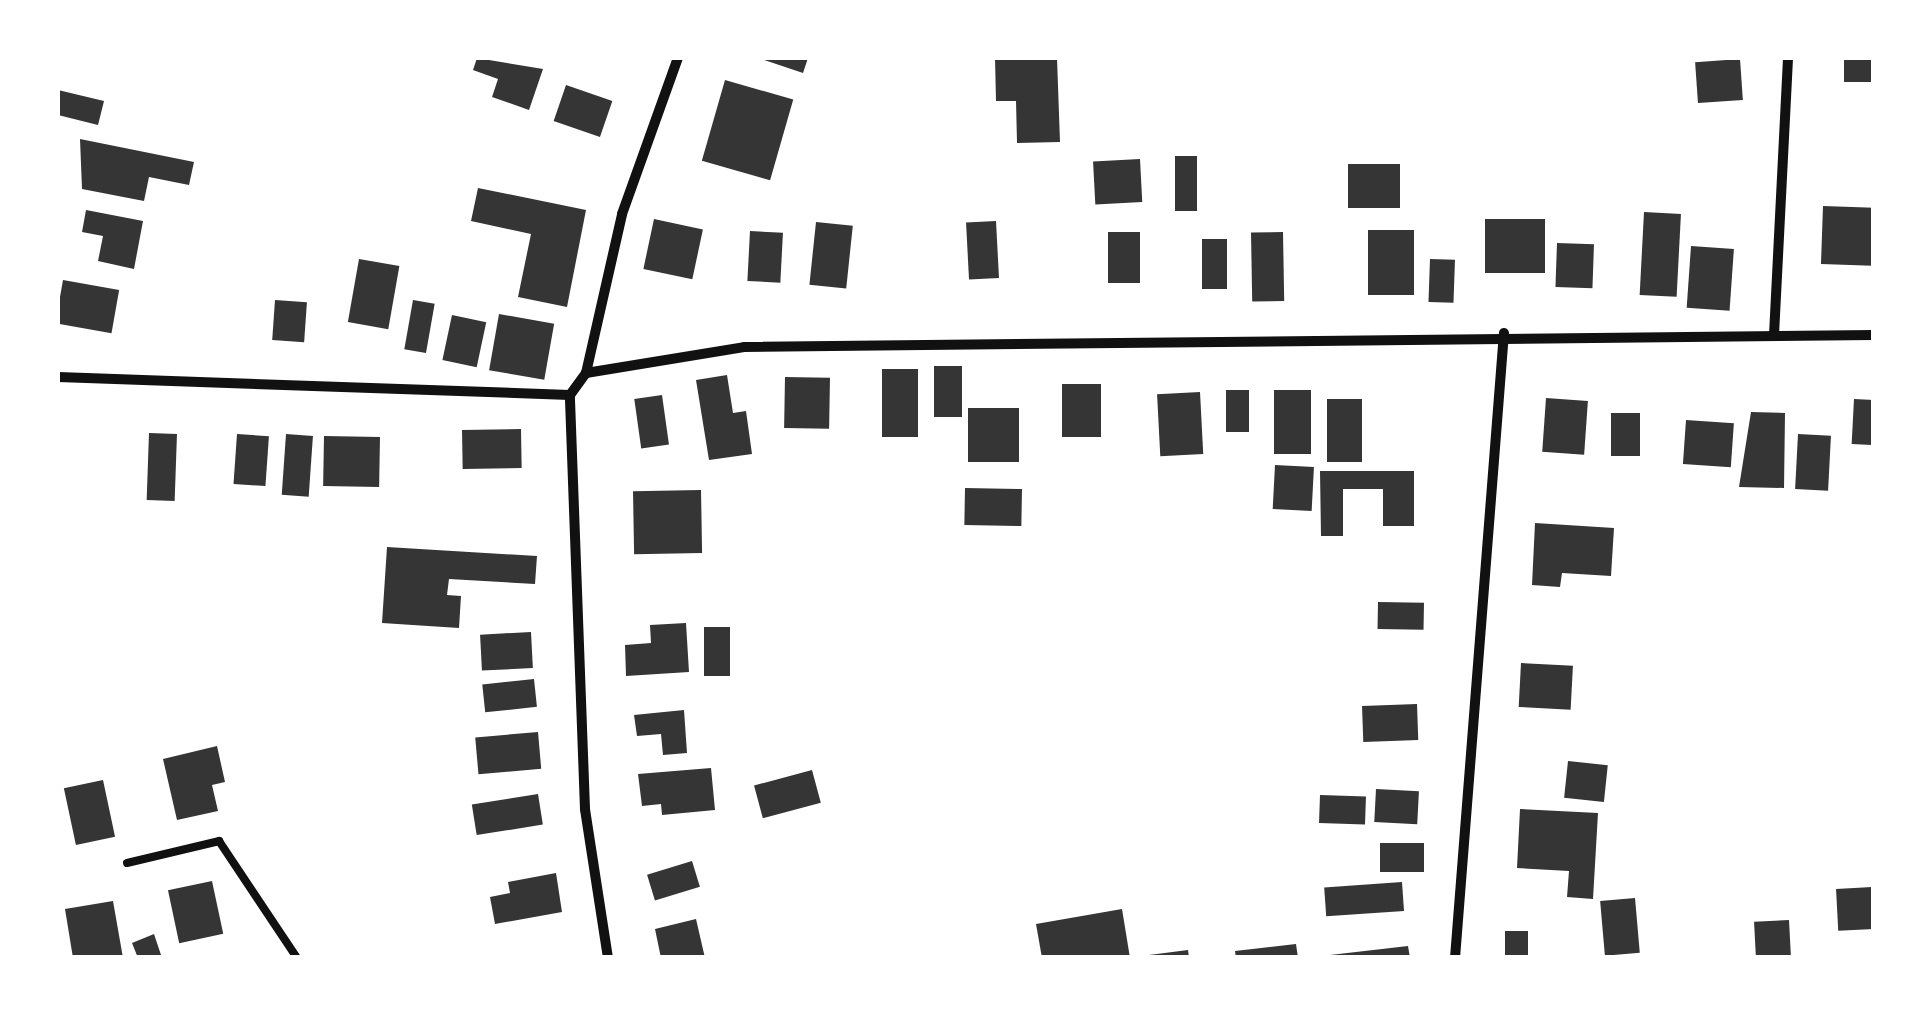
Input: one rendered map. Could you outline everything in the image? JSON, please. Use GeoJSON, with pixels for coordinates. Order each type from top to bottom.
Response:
{"type":"FeatureCollection","features":[{"type":"Feature","properties":{"kind":"street"},"geometry":{"type":"LineString","coordinates":[[608,958],[585,808],[570,395],[586,373],[622,214],[678,58]]}},
{"type":"Feature","properties":{"kind":"street"},"geometry":{"type":"LineString","coordinates":[[1774,334],[1788,58]]}},
{"type":"Feature","properties":{"kind":"street"},"geometry":{"type":"LineString","coordinates":[[586,373],[744,347],[1504,332],[1874,335]]}},
{"type":"Feature","properties":{"kind":"street"},"geometry":{"type":"LineString","coordinates":[[1455,958],[1504,332]]}},
{"type":"Feature","properties":{"kind":"street"},"geometry":{"type":"LineString","coordinates":[[58,377],[570,395]]}},
{"type":"Feature","properties":{"kind":"lane"},"geometry":{"type":"LineString","coordinates":[[127,863],[219,841],[297,958]]}},
{"type":"Feature","properties":{"kind":"building"},"geometry":{"type":"Polygon","coordinates":[[[477,58],[543,69],[529,110],[492,97],[498,79],[473,70],[477,58]]]}},
{"type":"Feature","properties":{"kind":"building"},"geometry":{"type":"Polygon","coordinates":[[[758,58],[808,58],[803,73],[758,58]]]}},
{"type":"Feature","properties":{"kind":"building"},"geometry":{"type":"Polygon","coordinates":[[[995,58],[1057,58],[1060,142],[1017,143],[1016,101],[996,101],[995,58]]]}},
{"type":"Feature","properties":{"kind":"building"},"geometry":{"type":"Polygon","coordinates":[[[1844,58],[1874,58],[1874,82],[1844,82],[1844,58]]]}},
{"type":"Feature","properties":{"kind":"building"},"geometry":{"type":"Polygon","coordinates":[[[1740,59],[1743,100],[1698,103],[1695,62],[1740,59]]]}},
{"type":"Feature","properties":{"kind":"building"},"geometry":{"type":"Polygon","coordinates":[[[725,80],[793,100],[770,180],[702,161],[725,80]]]}},
{"type":"Feature","properties":{"kind":"building"},"geometry":{"type":"Polygon","coordinates":[[[566,85],[612,101],[600,137],[554,121],[566,85]]]}},
{"type":"Feature","properties":{"kind":"building"},"geometry":{"type":"Polygon","coordinates":[[[58,90],[104,101],[98,125],[58,115],[58,90]]]}},
{"type":"Feature","properties":{"kind":"building"},"geometry":{"type":"Polygon","coordinates":[[[80,139],[194,162],[189,185],[149,177],[144,201],[82,189],[80,139]]]}},
{"type":"Feature","properties":{"kind":"building"},"geometry":{"type":"Polygon","coordinates":[[[1175,156],[1197,156],[1197,211],[1175,211],[1175,156]]]}},
{"type":"Feature","properties":{"kind":"building"},"geometry":{"type":"Polygon","coordinates":[[[1140,159],[1142,202],[1095,204],[1093,161],[1140,159]]]}},
{"type":"Feature","properties":{"kind":"building"},"geometry":{"type":"Polygon","coordinates":[[[1348,164],[1400,164],[1400,208],[1348,208],[1348,164]]]}},
{"type":"Feature","properties":{"kind":"building"},"geometry":{"type":"Polygon","coordinates":[[[478,188],[586,210],[567,307],[518,297],[531,234],[471,221],[478,188]]]}},
{"type":"Feature","properties":{"kind":"building"},"geometry":{"type":"Polygon","coordinates":[[[1823,206],[1874,208],[1872,266],[1821,264],[1823,206]]]}},
{"type":"Feature","properties":{"kind":"building"},"geometry":{"type":"Polygon","coordinates":[[[86,210],[143,221],[134,269],[98,261],[103,236],[82,232],[86,210]]]}},
{"type":"Feature","properties":{"kind":"building"},"geometry":{"type":"Polygon","coordinates":[[[1644,212],[1681,214],[1677,297],[1640,295],[1644,212]]]}},
{"type":"Feature","properties":{"kind":"building"},"geometry":{"type":"Polygon","coordinates":[[[654,219],[703,229],[692,279],[643,269],[654,219]]]}},
{"type":"Feature","properties":{"kind":"building"},"geometry":{"type":"Polygon","coordinates":[[[1485,219],[1545,219],[1545,273],[1485,273],[1485,219]]]}},
{"type":"Feature","properties":{"kind":"building"},"geometry":{"type":"Polygon","coordinates":[[[996,221],[999,278],[969,279],[966,223],[996,221]]]}},
{"type":"Feature","properties":{"kind":"building"},"geometry":{"type":"Polygon","coordinates":[[[816,222],[853,226],[846,289],[809,285],[816,222]]]}},
{"type":"Feature","properties":{"kind":"building"},"geometry":{"type":"Polygon","coordinates":[[[1368,230],[1414,230],[1414,295],[1368,295],[1368,230]]]}},
{"type":"Feature","properties":{"kind":"building"},"geometry":{"type":"Polygon","coordinates":[[[750,231],[783,233],[780,283],[747,281],[750,231]]]}},
{"type":"Feature","properties":{"kind":"building"},"geometry":{"type":"Polygon","coordinates":[[[1108,232],[1140,232],[1140,283],[1108,283],[1108,232]]]}},
{"type":"Feature","properties":{"kind":"building"},"geometry":{"type":"Polygon","coordinates":[[[1283,232],[1284,301],[1252,302],[1251,233],[1283,232]]]}},
{"type":"Feature","properties":{"kind":"building"},"geometry":{"type":"Polygon","coordinates":[[[1202,239],[1227,239],[1227,289],[1202,289],[1202,239]]]}},
{"type":"Feature","properties":{"kind":"building"},"geometry":{"type":"Polygon","coordinates":[[[1557,243],[1594,244],[1592,288],[1555,287],[1557,243]]]}},
{"type":"Feature","properties":{"kind":"building"},"geometry":{"type":"Polygon","coordinates":[[[1691,246],[1734,249],[1730,311],[1687,308],[1691,246]]]}},
{"type":"Feature","properties":{"kind":"building"},"geometry":{"type":"Polygon","coordinates":[[[359,259],[399,266],[388,329],[348,322],[359,259]]]}},
{"type":"Feature","properties":{"kind":"building"},"geometry":{"type":"Polygon","coordinates":[[[1430,259],[1455,260],[1453,303],[1428,302],[1430,259]]]}},
{"type":"Feature","properties":{"kind":"building"},"geometry":{"type":"Polygon","coordinates":[[[63,280],[119,290],[111,333],[58,324],[63,280]]]}},
{"type":"Feature","properties":{"kind":"building"},"geometry":{"type":"Polygon","coordinates":[[[275,300],[307,302],[304,342],[272,340],[275,300]]]}},
{"type":"Feature","properties":{"kind":"building"},"geometry":{"type":"Polygon","coordinates":[[[413,300],[435,304],[426,353],[404,349],[413,300]]]}},
{"type":"Feature","properties":{"kind":"building"},"geometry":{"type":"Polygon","coordinates":[[[499,314],[554,324],[544,380],[489,370],[499,314]]]}},
{"type":"Feature","properties":{"kind":"building"},"geometry":{"type":"Polygon","coordinates":[[[452,315],[486,322],[477,367],[442,360],[452,315]]]}},
{"type":"Feature","properties":{"kind":"building"},"geometry":{"type":"Polygon","coordinates":[[[934,366],[962,366],[962,417],[934,417],[934,366]]]}},
{"type":"Feature","properties":{"kind":"building"},"geometry":{"type":"Polygon","coordinates":[[[882,369],[918,369],[918,437],[882,437],[882,369]]]}},
{"type":"Feature","properties":{"kind":"building"},"geometry":{"type":"Polygon","coordinates":[[[727,375],[733,413],[746,411],[752,454],[709,460],[696,380],[727,375]]]}},
{"type":"Feature","properties":{"kind":"building"},"geometry":{"type":"Polygon","coordinates":[[[785,377],[830,378],[829,429],[784,428],[785,377]]]}},
{"type":"Feature","properties":{"kind":"building"},"geometry":{"type":"Polygon","coordinates":[[[1062,384],[1101,384],[1101,437],[1062,437],[1062,384]]]}},
{"type":"Feature","properties":{"kind":"building"},"geometry":{"type":"Polygon","coordinates":[[[1226,390],[1249,390],[1249,432],[1226,432],[1226,390]]]}},
{"type":"Feature","properties":{"kind":"building"},"geometry":{"type":"Polygon","coordinates":[[[1274,390],[1311,390],[1311,454],[1274,454],[1274,390]]]}},
{"type":"Feature","properties":{"kind":"building"},"geometry":{"type":"Polygon","coordinates":[[[1200,392],[1203,454],[1160,456],[1157,394],[1200,392]]]}},
{"type":"Feature","properties":{"kind":"building"},"geometry":{"type":"Polygon","coordinates":[[[662,395],[669,445],[641,448],[634,399],[662,395]]]}},
{"type":"Feature","properties":{"kind":"building"},"geometry":{"type":"Polygon","coordinates":[[[1546,398],[1588,401],[1584,455],[1542,452],[1546,398]]]}},
{"type":"Feature","properties":{"kind":"building"},"geometry":{"type":"Polygon","coordinates":[[[1327,399],[1362,399],[1362,462],[1327,462],[1327,399]]]}},
{"type":"Feature","properties":{"kind":"building"},"geometry":{"type":"Polygon","coordinates":[[[1854,399],[1874,400],[1872,445],[1852,444],[1854,399]]]}},
{"type":"Feature","properties":{"kind":"building"},"geometry":{"type":"Polygon","coordinates":[[[968,408],[1019,408],[1019,462],[968,462],[968,408]]]}},
{"type":"Feature","properties":{"kind":"building"},"geometry":{"type":"Polygon","coordinates":[[[1751,412],[1785,413],[1784,488],[1739,487],[1751,412]]]}},
{"type":"Feature","properties":{"kind":"building"},"geometry":{"type":"Polygon","coordinates":[[[1611,413],[1640,413],[1640,456],[1611,456],[1611,413]]]}},
{"type":"Feature","properties":{"kind":"building"},"geometry":{"type":"Polygon","coordinates":[[[1686,420],[1734,423],[1731,467],[1683,464],[1686,420]]]}},
{"type":"Feature","properties":{"kind":"building"},"geometry":{"type":"Polygon","coordinates":[[[521,429],[522,468],[463,469],[462,430],[521,429]]]}},
{"type":"Feature","properties":{"kind":"building"},"geometry":{"type":"Polygon","coordinates":[[[149,433],[177,434],[175,501],[147,500],[149,433]]]}},
{"type":"Feature","properties":{"kind":"building"},"geometry":{"type":"Polygon","coordinates":[[[237,434],[269,436],[265,486],[234,484],[237,434]]]}},
{"type":"Feature","properties":{"kind":"building"},"geometry":{"type":"Polygon","coordinates":[[[286,434],[313,436],[309,497],[282,495],[286,434]]]}},
{"type":"Feature","properties":{"kind":"building"},"geometry":{"type":"Polygon","coordinates":[[[1798,434],[1831,436],[1828,491],[1795,489],[1798,434]]]}},
{"type":"Feature","properties":{"kind":"building"},"geometry":{"type":"Polygon","coordinates":[[[324,436],[380,437],[379,487],[323,486],[324,436]]]}},
{"type":"Feature","properties":{"kind":"building"},"geometry":{"type":"Polygon","coordinates":[[[1275,465],[1314,467],[1312,511],[1273,509],[1275,465]]]}},
{"type":"Feature","properties":{"kind":"building"},"geometry":{"type":"Polygon","coordinates":[[[1320,471],[1414,471],[1414,526],[1383,526],[1383,489],[1343,489],[1343,536],[1321,536],[1320,471]]]}},
{"type":"Feature","properties":{"kind":"building"},"geometry":{"type":"Polygon","coordinates":[[[965,488],[1022,489],[1021,526],[964,525],[965,488]]]}},
{"type":"Feature","properties":{"kind":"building"},"geometry":{"type":"Polygon","coordinates":[[[701,490],[702,553],[634,554],[633,491],[701,490]]]}},
{"type":"Feature","properties":{"kind":"building"},"geometry":{"type":"Polygon","coordinates":[[[1535,523],[1614,528],[1611,576],[1562,573],[1560,587],[1532,585],[1535,523]]]}},
{"type":"Feature","properties":{"kind":"building"},"geometry":{"type":"Polygon","coordinates":[[[387,547],[537,556],[535,584],[449,579],[447,595],[461,596],[459,628],[382,623],[387,547]]]}},
{"type":"Feature","properties":{"kind":"building"},"geometry":{"type":"Polygon","coordinates":[[[1378,602],[1424,603],[1424,630],[1378,629],[1378,602]]]}},
{"type":"Feature","properties":{"kind":"building"},"geometry":{"type":"Polygon","coordinates":[[[686,623],[689,672],[626,676],[625,645],[651,643],[650,625],[686,623]]]}},
{"type":"Feature","properties":{"kind":"building"},"geometry":{"type":"Polygon","coordinates":[[[704,627],[730,627],[730,676],[704,676],[704,627]]]}},
{"type":"Feature","properties":{"kind":"building"},"geometry":{"type":"Polygon","coordinates":[[[531,632],[533,668],[482,671],[480,635],[531,632]]]}},
{"type":"Feature","properties":{"kind":"building"},"geometry":{"type":"Polygon","coordinates":[[[1521,663],[1573,666],[1571,710],[1519,707],[1521,663]]]}},
{"type":"Feature","properties":{"kind":"building"},"geometry":{"type":"Polygon","coordinates":[[[534,679],[537,707],[485,712],[482,684],[534,679]]]}},
{"type":"Feature","properties":{"kind":"building"},"geometry":{"type":"Polygon","coordinates":[[[1417,704],[1418,740],[1363,742],[1362,706],[1417,704]]]}},
{"type":"Feature","properties":{"kind":"building"},"geometry":{"type":"Polygon","coordinates":[[[684,710],[687,753],[663,755],[661,734],[637,736],[634,715],[684,710]]]}},
{"type":"Feature","properties":{"kind":"building"},"geometry":{"type":"Polygon","coordinates":[[[538,732],[541,769],[478,774],[475,737],[538,732]]]}},
{"type":"Feature","properties":{"kind":"building"},"geometry":{"type":"Polygon","coordinates":[[[217,746],[225,782],[212,785],[218,811],[177,820],[163,759],[217,746]]]}},
{"type":"Feature","properties":{"kind":"building"},"geometry":{"type":"Polygon","coordinates":[[[1568,761],[1608,765],[1604,802],[1564,798],[1568,761]]]}},
{"type":"Feature","properties":{"kind":"building"},"geometry":{"type":"Polygon","coordinates":[[[711,768],[715,810],[662,815],[661,804],[642,806],[638,774],[711,768]]]}},
{"type":"Feature","properties":{"kind":"building"},"geometry":{"type":"Polygon","coordinates":[[[812,770],[821,803],[763,818],[754,786],[812,770]]]}},
{"type":"Feature","properties":{"kind":"building"},"geometry":{"type":"Polygon","coordinates":[[[103,780],[115,837],[76,845],[64,788],[103,780]]]}},
{"type":"Feature","properties":{"kind":"building"},"geometry":{"type":"Polygon","coordinates":[[[1376,789],[1419,791],[1417,824],[1374,822],[1376,789]]]}},
{"type":"Feature","properties":{"kind":"building"},"geometry":{"type":"Polygon","coordinates":[[[538,794],[543,825],[477,835],[472,804],[538,794]]]}},
{"type":"Feature","properties":{"kind":"building"},"geometry":{"type":"Polygon","coordinates":[[[1320,795],[1366,797],[1365,825],[1319,823],[1320,795]]]}},
{"type":"Feature","properties":{"kind":"building"},"geometry":{"type":"Polygon","coordinates":[[[1520,809],[1598,813],[1593,899],[1567,897],[1569,871],[1517,868],[1520,809]]]}},
{"type":"Feature","properties":{"kind":"building"},"geometry":{"type":"Polygon","coordinates":[[[1380,843],[1424,843],[1424,872],[1380,872],[1380,843]]]}},
{"type":"Feature","properties":{"kind":"building"},"geometry":{"type":"Polygon","coordinates":[[[692,861],[700,887],[655,901],[647,875],[692,861]]]}},
{"type":"Feature","properties":{"kind":"building"},"geometry":{"type":"Polygon","coordinates":[[[556,873],[562,912],[495,924],[490,897],[510,893],[508,882],[556,873]]]}},
{"type":"Feature","properties":{"kind":"building"},"geometry":{"type":"Polygon","coordinates":[[[212,881],[223,934],[179,943],[168,890],[212,881]]]}},
{"type":"Feature","properties":{"kind":"building"},"geometry":{"type":"Polygon","coordinates":[[[1402,882],[1404,911],[1326,916],[1324,887],[1402,882]]]}},
{"type":"Feature","properties":{"kind":"building"},"geometry":{"type":"Polygon","coordinates":[[[1872,887],[1874,929],[1838,931],[1836,889],[1872,887]]]}},
{"type":"Feature","properties":{"kind":"building"},"geometry":{"type":"Polygon","coordinates":[[[1635,898],[1640,953],[1605,956],[1600,901],[1635,898]]]}},
{"type":"Feature","properties":{"kind":"building"},"geometry":{"type":"Polygon","coordinates":[[[113,901],[123,958],[73,958],[65,909],[113,901]]]}},
{"type":"Feature","properties":{"kind":"building"},"geometry":{"type":"Polygon","coordinates":[[[1122,909],[1130,958],[1042,958],[1036,924],[1122,909]]]}},
{"type":"Feature","properties":{"kind":"building"},"geometry":{"type":"Polygon","coordinates":[[[696,919],[705,958],[661,958],[655,929],[696,919]]]}},
{"type":"Feature","properties":{"kind":"building"},"geometry":{"type":"Polygon","coordinates":[[[1789,920],[1791,958],[1756,958],[1754,922],[1789,920]]]}},
{"type":"Feature","properties":{"kind":"building"},"geometry":{"type":"Polygon","coordinates":[[[1505,931],[1528,931],[1528,958],[1505,958],[1505,931]]]}},
{"type":"Feature","properties":{"kind":"building"},"geometry":{"type":"Polygon","coordinates":[[[154,934],[162,958],[138,958],[132,943],[154,934]]]}},
{"type":"Feature","properties":{"kind":"building"},"geometry":{"type":"Polygon","coordinates":[[[1296,944],[1298,958],[1236,958],[1235,951],[1296,944]]]}},
{"type":"Feature","properties":{"kind":"building"},"geometry":{"type":"Polygon","coordinates":[[[1408,946],[1410,958],[1330,958],[1330,955],[1408,946]]]}},
{"type":"Feature","properties":{"kind":"building"},"geometry":{"type":"Polygon","coordinates":[[[1188,950],[1189,958],[1149,958],[1149,955],[1188,950]]]}}]}
